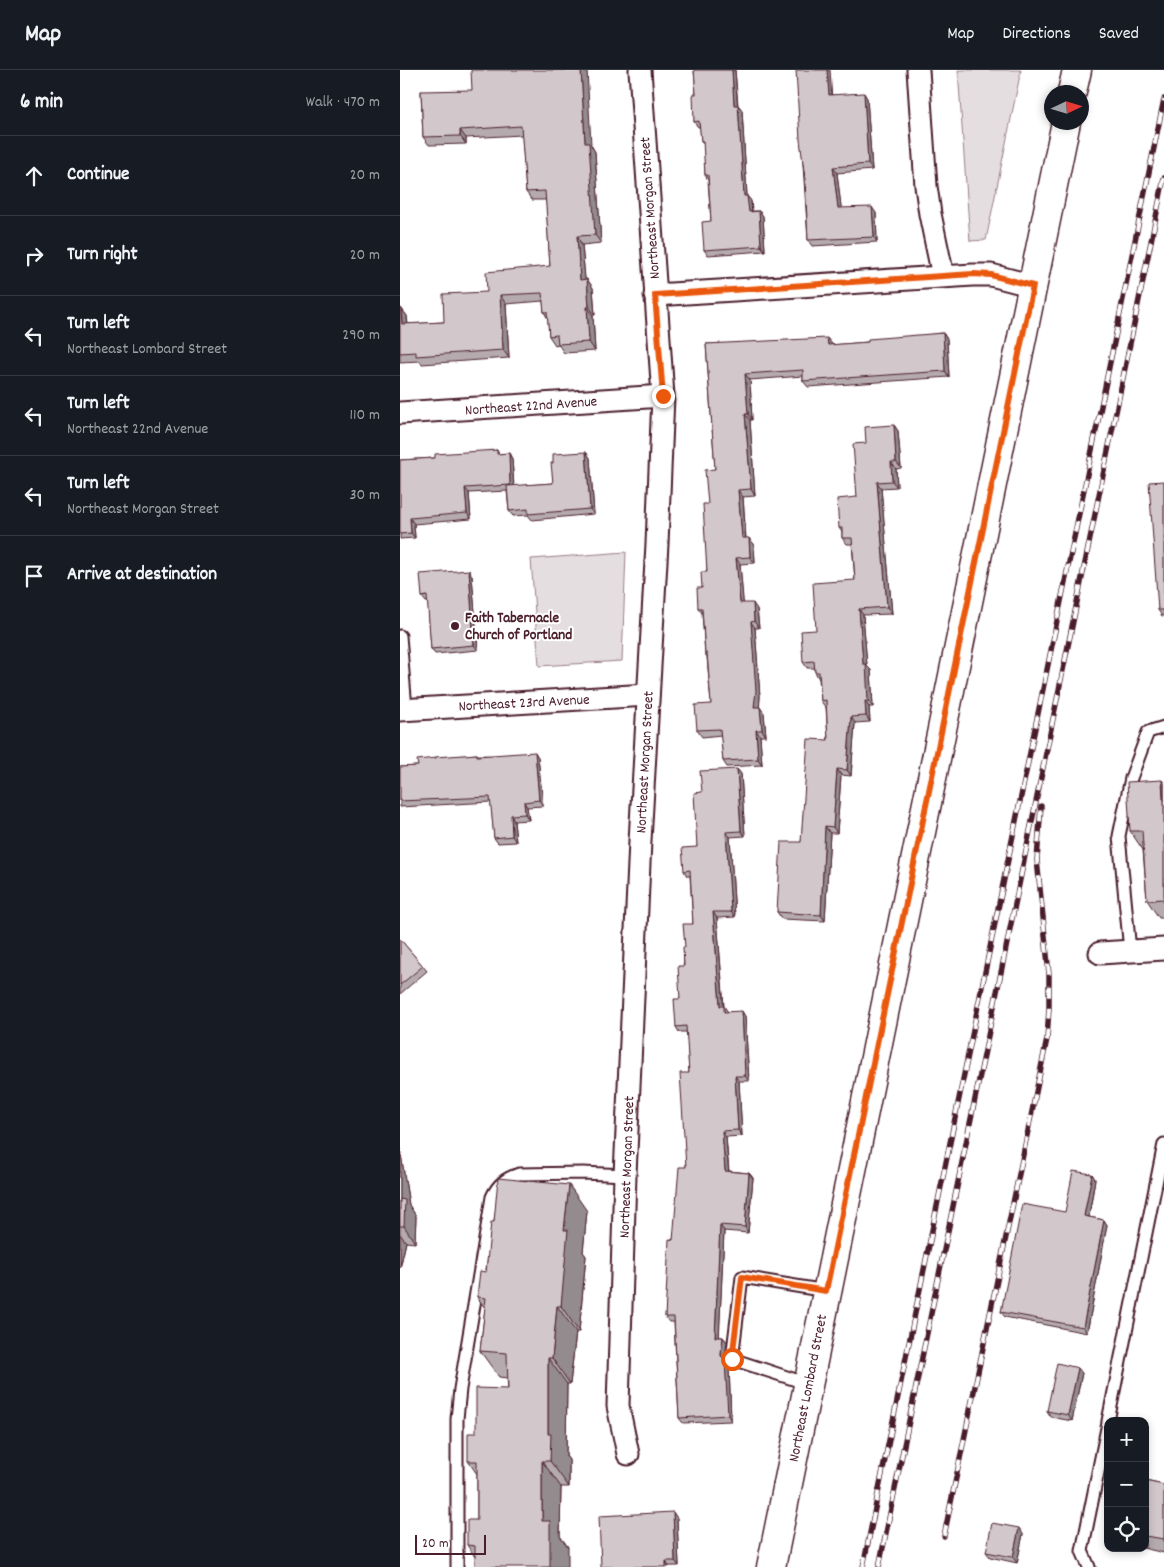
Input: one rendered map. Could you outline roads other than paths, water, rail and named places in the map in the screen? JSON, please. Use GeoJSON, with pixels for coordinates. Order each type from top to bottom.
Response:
{"type":"FeatureCollection","features":[{"type":"Feature","properties":{"kind":"main road"},"geometry":{"type":"LineString","coordinates":[[1074,85],[1077,70]]}},
{"type":"Feature","properties":{"kind":"main road","name":"Northeast Lombard Street"},"geometry":{"type":"LineString","coordinates":[[771,1567],[1064,130]]}},
{"type":"Feature","properties":{"kind":"street","name":"Northeast Morgan Street"},"geometry":{"type":"LineString","coordinates":[[628,1454],[618,1406],[625,1175],[640,841],[658,544],[663,396],[640,70]]}},
{"type":"Feature","properties":{"kind":"street"},"geometry":{"type":"LineString","coordinates":[[918,70],[926,186],[943,276]]}},
{"type":"Feature","properties":{"kind":"street"},"geometry":{"type":"LineString","coordinates":[[655,295],[973,274],[991,275],[1033,286]]}},
{"type":"Feature","properties":{"kind":"street","name":"Northeast 22nd Avenue"},"geometry":{"type":"LineString","coordinates":[[400,413],[663,396]]}},
{"type":"Feature","properties":{"kind":"street","name":"Northeast 23rd Avenue"},"geometry":{"type":"LineString","coordinates":[[403,710],[648,695]]}},
{"type":"Feature","properties":{"kind":"street"},"geometry":{"type":"LineString","coordinates":[[1100,953],[1164,949]]}},
{"type":"Feature","properties":{"kind":"lane"},"geometry":{"type":"LineString","coordinates":[[400,636],[403,710]]}},
{"type":"Feature","properties":{"kind":"lane"},"geometry":{"type":"LineString","coordinates":[[1130,951],[1118,836],[1132,778],[1148,732],[1164,727]]}},
{"type":"Feature","properties":{"kind":"lane"},"geometry":{"type":"LineString","coordinates":[[1109,1417],[1164,1144]]}},
{"type":"Feature","properties":{"kind":"lane"},"geometry":{"type":"LineString","coordinates":[[457,1567],[457,1419],[492,1197],[496,1187],[510,1177],[519,1174],[582,1173],[625,1175]]}},
{"type":"Feature","properties":{"kind":"lane"},"geometry":{"type":"LineString","coordinates":[[808,1384],[732,1359],[742,1277],[826,1291]]}},
{"type":"Feature","properties":{"kind":"lane"},"geometry":{"type":"LineString","coordinates":[[1089,1567],[1082,1552],[1104,1442]]}},
{"type":"Feature","properties":{"kind":"railway"},"geometry":{"type":"LineString","coordinates":[[863,1567],[1164,99]]}},
{"type":"Feature","properties":{"kind":"railway"},"geometry":{"type":"LineString","coordinates":[[879,1567],[1164,178]]}},
{"type":"Feature","properties":{"kind":"railway"},"geometry":{"type":"LineString","coordinates":[[944,1536],[1047,1039],[1049,974],[1037,860],[1041,806]]}},
{"type":"Feature","properties":{"kind":"place","name":"Faith Tabernacle Church of Portland"},"geometry":{"type":"Point","coordinates":[455,626]}}]}
